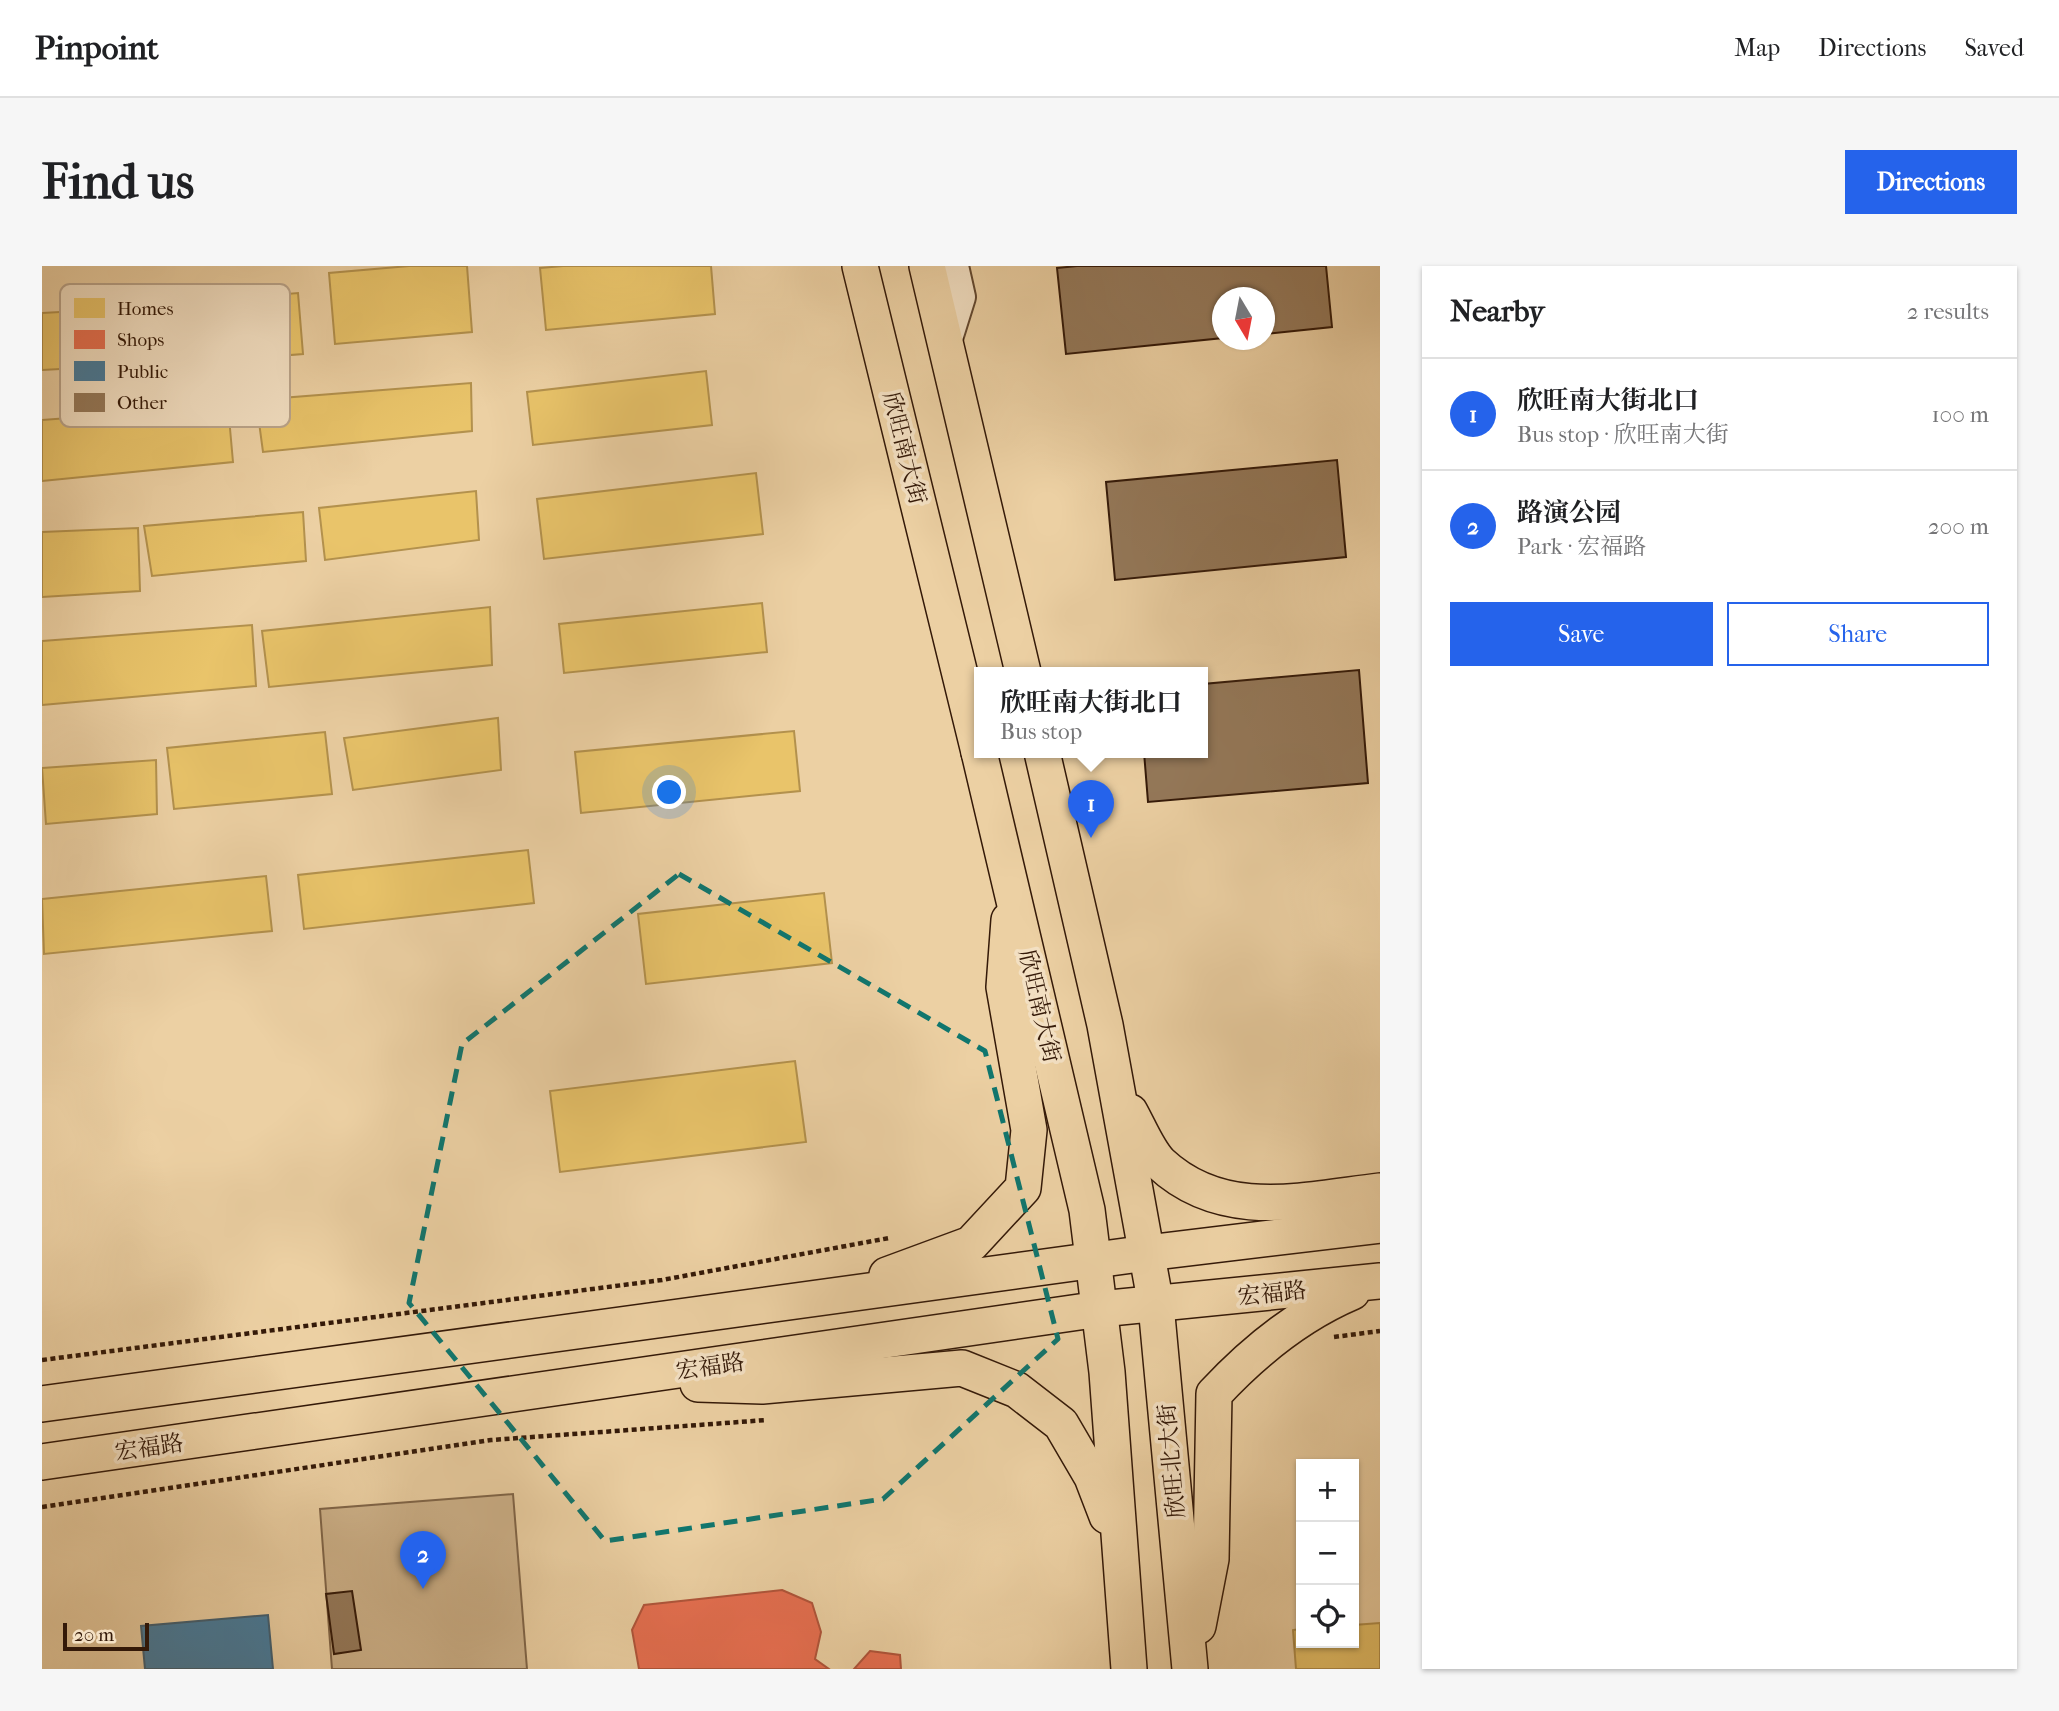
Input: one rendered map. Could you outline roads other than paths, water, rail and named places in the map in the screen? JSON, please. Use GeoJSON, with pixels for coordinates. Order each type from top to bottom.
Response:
{"type":"FeatureCollection","features":[{"type":"Feature","properties":{"kind":"main road","name":"欣旺南大街"},"geometry":{"type":"LineString","coordinates":[[860,266],[974,732]]}},
{"type":"Feature","properties":{"kind":"main road"},"geometry":{"type":"LineString","coordinates":[[927,266],[1022,667]]}},
{"type":"Feature","properties":{"kind":"main road","name":"欣旺南大街"},"geometry":{"type":"LineString","coordinates":[[980,758],[1087,1210],[1094,1261]]}},
{"type":"Feature","properties":{"kind":"main road"},"geometry":{"type":"LineString","coordinates":[[1043,758],[1105,1025],[1147,1254]]}},
{"type":"Feature","properties":{"kind":"main road"},"geometry":{"type":"LineString","coordinates":[[803,1301],[902,1271],[971,1244],[1023,1188],[1029,1130],[1004,987],[1011,881]]}},
{"type":"Feature","properties":{"kind":"main road"},"geometry":{"type":"LineString","coordinates":[[1105,1025],[1130,1113],[1158,1162],[1185,1181],[1232,1202],[1268,1205],[1380,1191]]}},
{"type":"Feature","properties":{"kind":"main road"},"geometry":{"type":"LineString","coordinates":[[42,1404],[1094,1261],[1380,1225]]}},
{"type":"Feature","properties":{"kind":"main road","name":"欣旺北大街"},"geometry":{"type":"LineString","coordinates":[[1147,1254],[1156,1305],[1190,1666]]}},
{"type":"Feature","properties":{"kind":"main road"},"geometry":{"type":"LineString","coordinates":[[1094,1261],[1129,1669]]}},
{"type":"Feature","properties":{"kind":"main road"},"geometry":{"type":"LineString","coordinates":[[1190,1666],[1211,1559],[1214,1394],[1281,1332],[1326,1303],[1377,1281]]}},
{"type":"Feature","properties":{"kind":"main road","name":"宏福路"},"geometry":{"type":"LineString","coordinates":[[42,1462],[1100,1309],[1377,1281]]}},
{"type":"Feature","properties":{"kind":"main road"},"geometry":{"type":"LineString","coordinates":[[607,1381],[762,1387],[962,1368],[1017,1390],[1061,1424],[1092,1476],[1120,1547]]}},
{"type":"Feature","properties":{"kind":"street"},"geometry":{"type":"LineString","coordinates":[[946,345],[961,298],[954,266]]}},
{"type":"Feature","properties":{"kind":"place","name":"欣旺南大街北口"},"geometry":{"type":"Point","coordinates":[1091,838]}},
{"type":"Feature","properties":{"kind":"place","name":"路演公园"},"geometry":{"type":"Point","coordinates":[423,1589]}}]}
